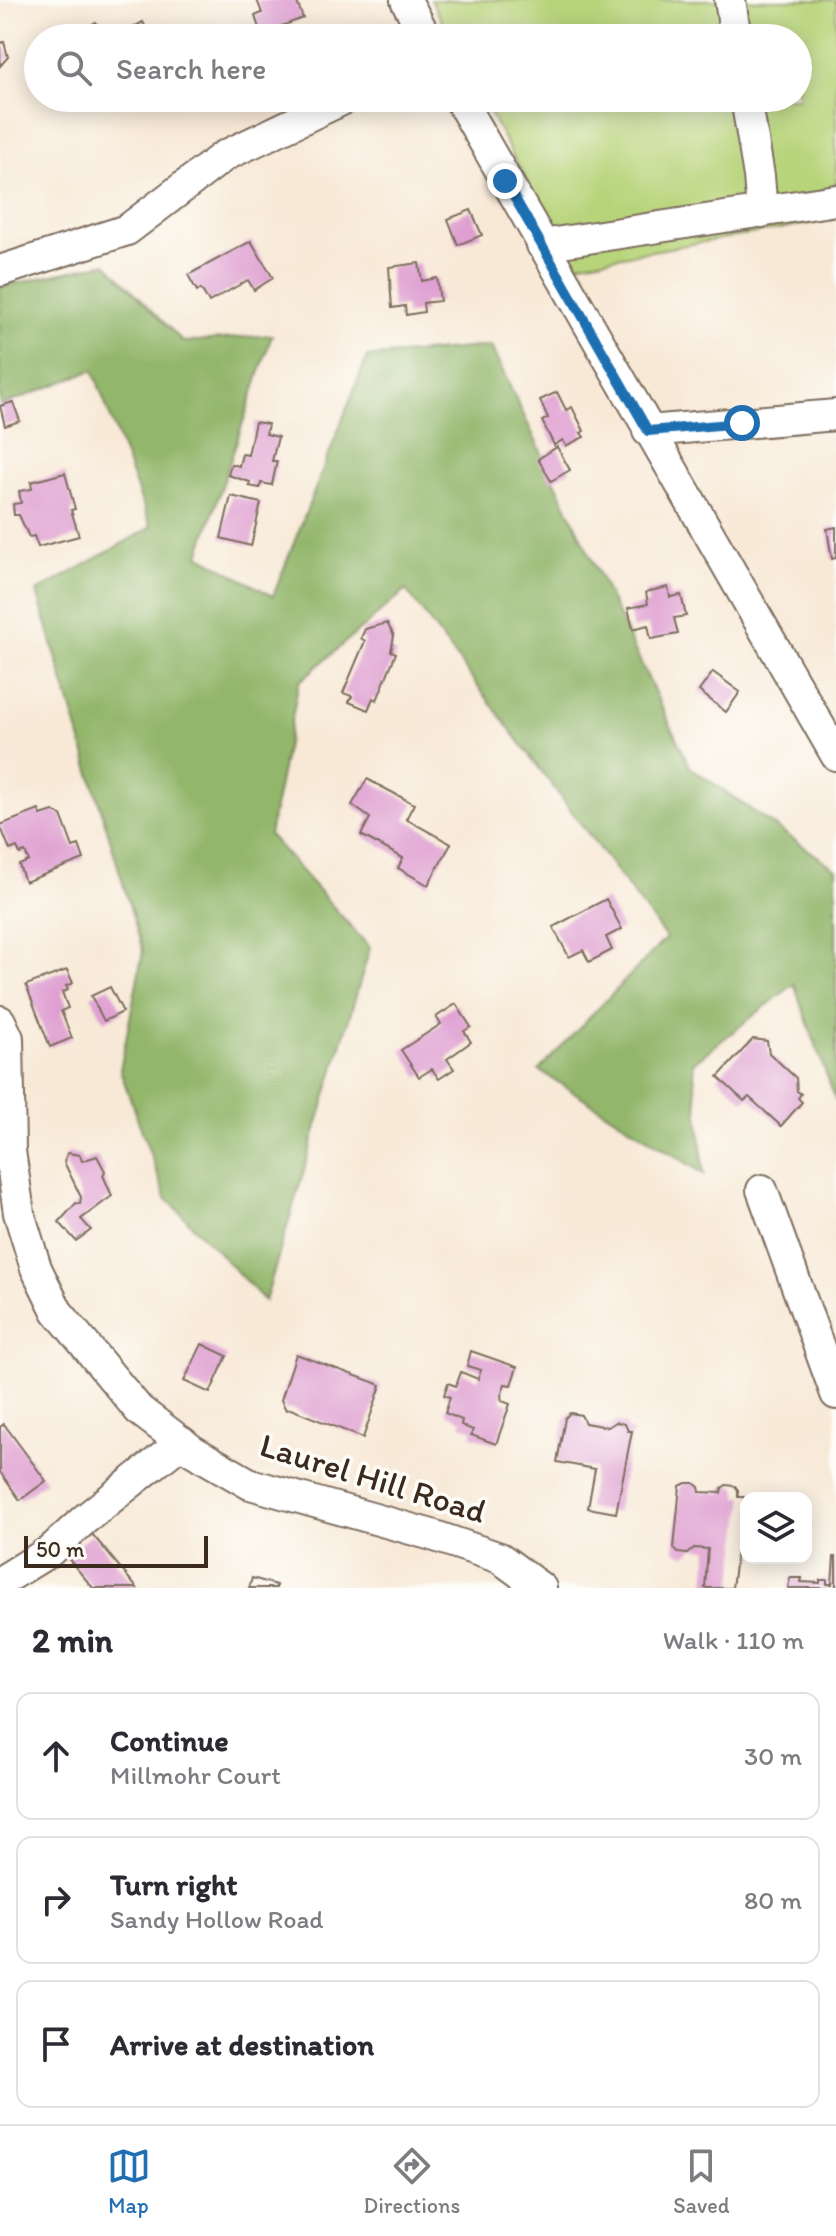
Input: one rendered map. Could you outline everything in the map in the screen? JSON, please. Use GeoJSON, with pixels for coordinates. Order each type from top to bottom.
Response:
{"type":"FeatureCollection","features":[{"type":"Feature","properties":{"kind":"street"},"geometry":{"type":"LineString","coordinates":[[406,0],[419,24]]}},
{"type":"Feature","properties":{"kind":"street"},"geometry":{"type":"LineString","coordinates":[[730,0],[734,24]]}},
{"type":"Feature","properties":{"kind":"street"},"geometry":{"type":"LineString","coordinates":[[0,271],[127,230],[224,156],[317,112]]}},
{"type":"Feature","properties":{"kind":"street"},"geometry":{"type":"LineString","coordinates":[[467,112],[836,755]]}},
{"type":"Feature","properties":{"kind":"street"},"geometry":{"type":"LineString","coordinates":[[748,112],[762,212]]}},
{"type":"Feature","properties":{"kind":"street"},"geometry":{"type":"LineString","coordinates":[[542,245],[836,200]]}},
{"type":"Feature","properties":{"kind":"street"},"geometry":{"type":"LineString","coordinates":[[648,431],[836,415]]}},
{"type":"Feature","properties":{"kind":"street","name":"Laurel Hill Road"},"geometry":{"type":"LineString","coordinates":[[0,1021],[8,1038],[10,1151],[19,1213],[36,1268],[57,1311],[139,1410],[182,1442],[250,1484],[432,1535],[500,1558],[541,1588]]}},
{"type":"Feature","properties":{"kind":"street"},"geometry":{"type":"LineString","coordinates":[[762,1190],[836,1394]]}},
{"type":"Feature","properties":{"kind":"street"},"geometry":{"type":"LineString","coordinates":[[0,1582],[50,1551],[182,1442]]}},
{"type":"Feature","properties":{"kind":"green space"},"geometry":{"type":"Polygon","coordinates":[[[431,0],[836,0],[836,219],[571,265],[489,112],[812,112],[812,24],[444,24],[431,0]]]}},
{"type":"Feature","properties":{"kind":"green space"},"geometry":{"type":"Polygon","coordinates":[[[106,263],[183,342],[272,335],[199,555],[273,596],[367,357],[491,346],[690,767],[836,869],[836,1102],[794,984],[693,1063],[704,1174],[539,1070],[666,938],[406,590],[299,682],[269,835],[370,948],[265,1301],[166,1198],[120,1070],[143,951],[37,592],[151,527],[93,370],[0,406],[0,287],[106,263]]]}},
{"type":"Feature","properties":{"kind":"building"},"geometry":{"type":"Polygon","coordinates":[[[257,0],[296,0],[303,18],[287,24],[258,24],[255,16],[262,13],[257,0]]]}},
{"type":"Feature","properties":{"kind":"building"},"geometry":{"type":"Polygon","coordinates":[[[4,42],[8,57],[0,66],[0,43],[4,42]]]}},
{"type":"Feature","properties":{"kind":"building"},"geometry":{"type":"Polygon","coordinates":[[[471,210],[482,235],[458,245],[448,219],[471,210]]]}},
{"type":"Feature","properties":{"kind":"building"},"geometry":{"type":"Polygon","coordinates":[[[251,241],[273,278],[254,290],[248,280],[209,302],[201,289],[197,291],[188,275],[251,241]]]}},
{"type":"Feature","properties":{"kind":"building"},"geometry":{"type":"Polygon","coordinates":[[[419,263],[422,281],[437,278],[440,301],[423,303],[424,312],[406,315],[405,306],[392,308],[389,267],[419,263]]]}},
{"type":"Feature","properties":{"kind":"building"},"geometry":{"type":"Polygon","coordinates":[[[557,392],[566,410],[572,407],[584,431],[581,433],[584,437],[566,446],[563,440],[554,445],[542,421],[548,418],[540,400],[557,392]]]}},
{"type":"Feature","properties":{"kind":"building"},"geometry":{"type":"Polygon","coordinates":[[[13,402],[20,421],[5,426],[0,406],[13,402]]]}},
{"type":"Feature","properties":{"kind":"building"},"geometry":{"type":"Polygon","coordinates":[[[255,422],[268,424],[266,434],[278,437],[272,461],[277,461],[272,485],[261,483],[260,488],[228,475],[231,464],[239,466],[242,454],[248,455],[255,422]]]}},
{"type":"Feature","properties":{"kind":"building"},"geometry":{"type":"Polygon","coordinates":[[[557,447],[570,470],[551,481],[538,459],[557,447]]]}},
{"type":"Feature","properties":{"kind":"building"},"geometry":{"type":"Polygon","coordinates":[[[65,473],[79,536],[38,547],[34,536],[29,537],[19,515],[14,515],[13,504],[21,503],[19,491],[32,489],[31,482],[65,473]]]}},
{"type":"Feature","properties":{"kind":"building"},"geometry":{"type":"Polygon","coordinates":[[[231,496],[261,503],[251,546],[221,538],[231,496]]]}},
{"type":"Feature","properties":{"kind":"building"},"geometry":{"type":"Polygon","coordinates":[[[836,527],[836,558],[832,559],[827,529],[836,527]]]}},
{"type":"Feature","properties":{"kind":"building"},"geometry":{"type":"Polygon","coordinates":[[[668,587],[670,597],[681,595],[686,616],[674,618],[678,634],[651,639],[648,625],[633,629],[628,608],[648,604],[646,592],[668,587]]]}},
{"type":"Feature","properties":{"kind":"building"},"geometry":{"type":"Polygon","coordinates":[[[387,623],[394,636],[391,651],[396,653],[377,700],[373,698],[368,710],[349,702],[352,696],[343,693],[365,641],[361,638],[365,629],[387,623]]]}},
{"type":"Feature","properties":{"kind":"building"},"geometry":{"type":"Polygon","coordinates":[[[713,672],[740,692],[726,712],[699,691],[713,672]]]}},
{"type":"Feature","properties":{"kind":"building"},"geometry":{"type":"Polygon","coordinates":[[[367,779],[414,804],[406,819],[451,844],[428,885],[398,868],[403,858],[361,835],[370,818],[352,805],[367,779]]]}},
{"type":"Feature","properties":{"kind":"building"},"geometry":{"type":"Polygon","coordinates":[[[39,810],[41,815],[53,811],[61,815],[73,847],[79,845],[84,859],[25,882],[19,865],[29,861],[25,852],[20,854],[17,847],[10,850],[0,825],[39,810]]]}},
{"type":"Feature","properties":{"kind":"building"},"geometry":{"type":"Polygon","coordinates":[[[606,899],[622,929],[606,937],[612,950],[589,962],[583,950],[569,957],[553,927],[606,899]]]}},
{"type":"Feature","properties":{"kind":"building"},"geometry":{"type":"Polygon","coordinates":[[[67,970],[73,983],[62,992],[68,1008],[61,1011],[72,1038],[50,1047],[26,985],[67,970]]]}},
{"type":"Feature","properties":{"kind":"building"},"geometry":{"type":"Polygon","coordinates":[[[110,987],[123,1012],[104,1021],[91,996],[110,987]]]}},
{"type":"Feature","properties":{"kind":"building"},"geometry":{"type":"Polygon","coordinates":[[[456,1004],[471,1027],[464,1031],[471,1042],[447,1059],[454,1069],[439,1079],[432,1069],[419,1077],[401,1050],[441,1024],[436,1017],[456,1004]]]}},
{"type":"Feature","properties":{"kind":"building"},"geometry":{"type":"Polygon","coordinates":[[[753,1039],[767,1041],[769,1053],[796,1078],[797,1091],[801,1094],[798,1098],[802,1102],[781,1126],[749,1097],[744,1101],[718,1077],[753,1039]]]}},
{"type":"Feature","properties":{"kind":"building"},"geometry":{"type":"Polygon","coordinates":[[[67,1153],[80,1155],[82,1161],[97,1156],[112,1196],[81,1219],[91,1230],[76,1241],[59,1222],[76,1203],[80,1204],[81,1197],[64,1162],[67,1153]]]}},
{"type":"Feature","properties":{"kind":"building"},"geometry":{"type":"Polygon","coordinates":[[[202,1344],[227,1356],[210,1393],[184,1381],[202,1344]]]}},
{"type":"Feature","properties":{"kind":"building"},"geometry":{"type":"Polygon","coordinates":[[[471,1351],[517,1367],[511,1385],[505,1384],[501,1396],[502,1401],[510,1404],[496,1444],[471,1435],[473,1430],[461,1425],[462,1420],[445,1413],[450,1397],[444,1395],[448,1383],[456,1386],[461,1372],[478,1379],[481,1370],[467,1366],[471,1351]]]}},
{"type":"Feature","properties":{"kind":"building"},"geometry":{"type":"Polygon","coordinates":[[[296,1354],[381,1385],[363,1438],[291,1409],[286,1410],[281,1400],[296,1354]]]}},
{"type":"Feature","properties":{"kind":"building"},"geometry":{"type":"Polygon","coordinates":[[[570,1413],[581,1415],[585,1423],[608,1427],[616,1422],[625,1424],[628,1431],[632,1431],[616,1513],[588,1508],[595,1469],[557,1462],[565,1418],[570,1413]]]}},
{"type":"Feature","properties":{"kind":"building"},"geometry":{"type":"Polygon","coordinates":[[[4,1424],[46,1481],[20,1500],[0,1472],[0,1427],[4,1424]]]}},
{"type":"Feature","properties":{"kind":"building"},"geometry":{"type":"Polygon","coordinates":[[[694,1483],[700,1492],[721,1493],[726,1485],[735,1486],[738,1490],[740,1527],[732,1588],[705,1588],[708,1549],[694,1548],[687,1554],[678,1553],[674,1548],[680,1486],[694,1483]]]}},
{"type":"Feature","properties":{"kind":"building"},"geometry":{"type":"Polygon","coordinates":[[[92,1534],[137,1588],[93,1588],[66,1556],[92,1534]]]}},
{"type":"Feature","properties":{"kind":"building"},"geometry":{"type":"Polygon","coordinates":[[[834,1557],[836,1588],[788,1588],[790,1578],[802,1578],[801,1582],[820,1583],[820,1580],[827,1580],[827,1584],[832,1584],[834,1557]]]}},
{"type":"Feature","properties":{"kind":"building"},"geometry":{"type":"Polygon","coordinates":[[[252,1578],[276,1585],[276,1588],[249,1588],[252,1578]]]}},
{"type":"Feature","properties":{"kind":"route"},"geometry":{"type":"LineString","coordinates":[[505,181],[648,431],[742,423]]}}]}
